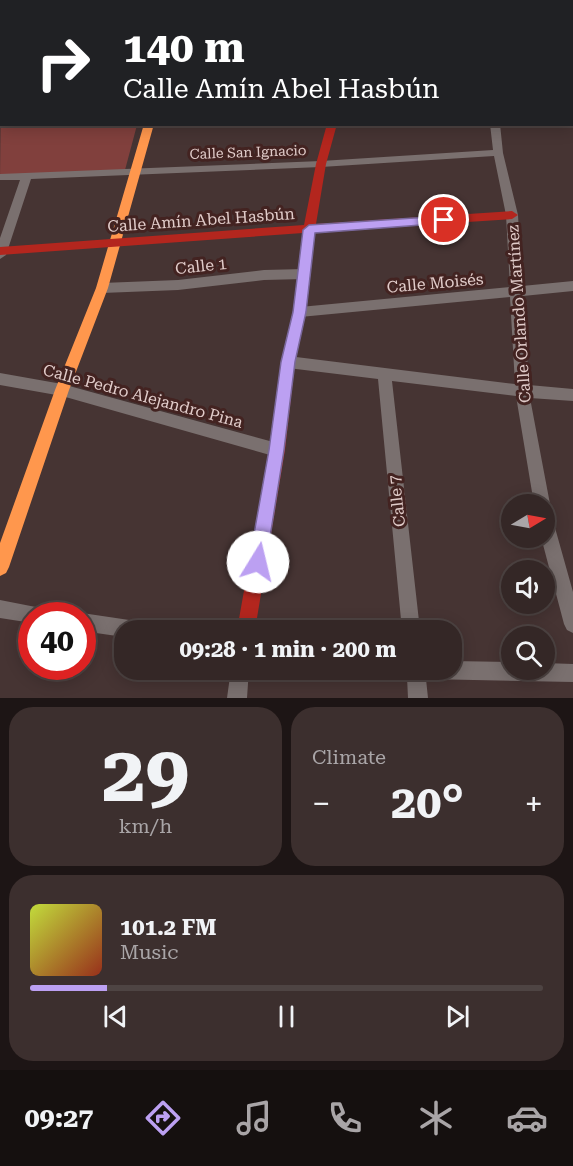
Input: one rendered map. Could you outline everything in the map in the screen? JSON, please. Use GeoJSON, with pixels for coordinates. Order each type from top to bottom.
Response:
{"type":"FeatureCollection","features":[{"type":"Feature","properties":{"kind":"street"},"geometry":{"type":"LineString","coordinates":[[0,567],[62,390],[102,288],[148,126]]}},
{"type":"Feature","properties":{"kind":"street"},"geometry":{"type":"LineString","coordinates":[[248,620],[277,450],[288,362],[300,312],[309,230],[321,164],[331,126]]}},
{"type":"Feature","properties":{"kind":"street","name":"Calle Orlando Martínez"},"geometry":{"type":"LineString","coordinates":[[495,126],[498,153],[512,215],[522,391],[540,494]]}},
{"type":"Feature","properties":{"kind":"street","name":"Calle San Ignacio"},"geometry":{"type":"LineString","coordinates":[[0,177],[321,164],[498,153]]}},
{"type":"Feature","properties":{"kind":"street"},"geometry":{"type":"LineString","coordinates":[[1,252],[27,175]]}},
{"type":"Feature","properties":{"kind":"street","name":"Calle Amín Abel Hasbún"},"geometry":{"type":"LineString","coordinates":[[1,252],[114,241],[512,215]]}},
{"type":"Feature","properties":{"kind":"street","name":"Calle 1"},"geometry":{"type":"LineString","coordinates":[[102,288],[178,285],[264,275],[304,274]]}},
{"type":"Feature","properties":{"kind":"street","name":"Calle Moisés"},"geometry":{"type":"LineString","coordinates":[[300,312],[573,286]]}},
{"type":"Feature","properties":{"kind":"street"},"geometry":{"type":"LineString","coordinates":[[288,362],[522,391],[573,395]]}},
{"type":"Feature","properties":{"kind":"street","name":"Calle 7"},"geometry":{"type":"LineString","coordinates":[[384,373],[410,620]]}},
{"type":"Feature","properties":{"kind":"street","name":"Calle Pedro Alejandro Pina"},"geometry":{"type":"LineString","coordinates":[[0,380],[62,390],[277,450]]}},
{"type":"Feature","properties":{"kind":"street"},"geometry":{"type":"LineString","coordinates":[[552,548],[573,624]]}},
{"type":"Feature","properties":{"kind":"street"},"geometry":{"type":"LineString","coordinates":[[0,609],[18,612]]}},
{"type":"Feature","properties":{"kind":"street"},"geometry":{"type":"LineString","coordinates":[[96,624],[114,627]]}},
{"type":"Feature","properties":{"kind":"street"},"geometry":{"type":"LineString","coordinates":[[462,670],[573,673]]}},
{"type":"Feature","properties":{"kind":"street"},"geometry":{"type":"LineString","coordinates":[[237,698],[239,680]]}},
{"type":"Feature","properties":{"kind":"street"},"geometry":{"type":"LineString","coordinates":[[416,680],[418,698]]}},
{"type":"Feature","properties":{"kind":"shaded area"},"geometry":{"type":"Polygon","coordinates":[[[1,126],[137,126],[125,170],[0,178],[1,126]]]}},
{"type":"Feature","properties":{"kind":"traffic: slow"},"geometry":{"type":"LineString","coordinates":[[0,567],[62,390],[102,288],[148,126]]}},
{"type":"Feature","properties":{"kind":"traffic: jam"},"geometry":{"type":"LineString","coordinates":[[248,620],[277,450],[288,362],[300,312],[309,229],[321,164],[331,126]]}},
{"type":"Feature","properties":{"kind":"traffic: jam"},"geometry":{"type":"LineString","coordinates":[[0,251],[114,241],[512,215]]}},
{"type":"Feature","properties":{"kind":"route"},"geometry":{"type":"LineString","coordinates":[[258,562],[277,450],[288,362],[300,312],[309,230],[444,220]]}}]}
